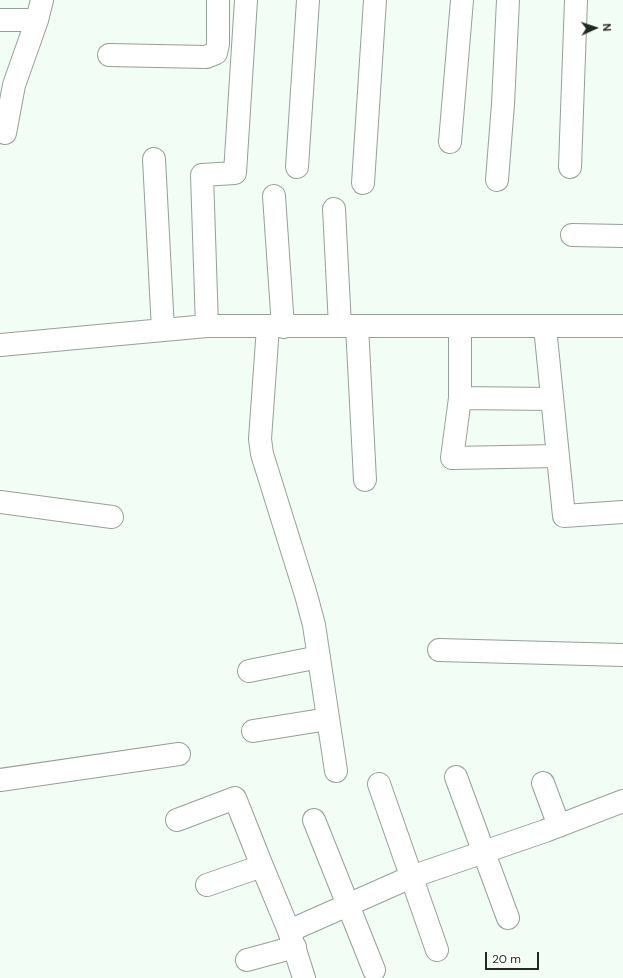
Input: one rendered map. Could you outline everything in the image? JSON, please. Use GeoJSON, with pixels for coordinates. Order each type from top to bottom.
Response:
{"type":"FeatureCollection","features":[{"type":"Feature","properties":{"kind":"street"},"geometry":{"type":"LineString","coordinates":[[109,55],[206,57],[216,53],[218,44],[218,0]]}},
{"type":"Feature","properties":{"kind":"street"},"geometry":{"type":"LineString","coordinates":[[207,326],[202,175],[234,173],[246,0]]}},
{"type":"Feature","properties":{"kind":"street"},"geometry":{"type":"LineString","coordinates":[[297,167],[308,0]]}},
{"type":"Feature","properties":{"kind":"street"},"geometry":{"type":"LineString","coordinates":[[363,183],[375,0]]}},
{"type":"Feature","properties":{"kind":"street"},"geometry":{"type":"LineString","coordinates":[[450,142],[462,0]]}},
{"type":"Feature","properties":{"kind":"street"},"geometry":{"type":"LineString","coordinates":[[497,180],[503,104],[508,0]]}},
{"type":"Feature","properties":{"kind":"street"},"geometry":{"type":"LineString","coordinates":[[570,167],[576,0]]}},
{"type":"Feature","properties":{"kind":"street"},"geometry":{"type":"LineString","coordinates":[[0,20],[40,10]]}},
{"type":"Feature","properties":{"kind":"street"},"geometry":{"type":"LineString","coordinates":[[5,133],[7,85],[40,10]]}},
{"type":"Feature","properties":{"kind":"street"},"geometry":{"type":"LineString","coordinates":[[154,159],[163,330]]}},
{"type":"Feature","properties":{"kind":"street"},"geometry":{"type":"LineString","coordinates":[[274,196],[276,327],[260,439],[262,454],[314,625],[336,771]]}},
{"type":"Feature","properties":{"kind":"street"},"geometry":{"type":"LineString","coordinates":[[334,209],[366,480]]}},
{"type":"Feature","properties":{"kind":"street"},"geometry":{"type":"LineString","coordinates":[[572,235],[623,236]]}},
{"type":"Feature","properties":{"kind":"street"},"geometry":{"type":"LineString","coordinates":[[0,345],[207,326],[623,326]]}},
{"type":"Feature","properties":{"kind":"street"},"geometry":{"type":"LineString","coordinates":[[460,326],[460,398],[452,458],[558,456]]}},
{"type":"Feature","properties":{"kind":"street"},"geometry":{"type":"LineString","coordinates":[[545,327],[564,516],[623,512]]}},
{"type":"Feature","properties":{"kind":"street"},"geometry":{"type":"LineString","coordinates":[[460,398],[552,399]]}},
{"type":"Feature","properties":{"kind":"street"},"geometry":{"type":"LineString","coordinates":[[0,502],[112,517]]}},
{"type":"Feature","properties":{"kind":"street"},"geometry":{"type":"LineString","coordinates":[[439,650],[623,656]]}},
{"type":"Feature","properties":{"kind":"street"},"geometry":{"type":"LineString","coordinates":[[249,670],[318,657]]}},
{"type":"Feature","properties":{"kind":"street"},"geometry":{"type":"LineString","coordinates":[[253,731],[328,719]]}},
{"type":"Feature","properties":{"kind":"street"},"geometry":{"type":"LineString","coordinates":[[0,780],[179,754]]}},
{"type":"Feature","properties":{"kind":"street"},"geometry":{"type":"LineString","coordinates":[[456,777],[508,918]]}},
{"type":"Feature","properties":{"kind":"street"},"geometry":{"type":"LineString","coordinates":[[543,783],[559,826]]}},
{"type":"Feature","properties":{"kind":"street"},"geometry":{"type":"LineString","coordinates":[[379,784],[437,950]]}},
{"type":"Feature","properties":{"kind":"street"},"geometry":{"type":"LineString","coordinates":[[178,820],[235,798],[292,939],[304,978]]}},
{"type":"Feature","properties":{"kind":"street"},"geometry":{"type":"LineString","coordinates":[[247,960],[292,939],[349,904],[411,877],[559,826],[623,801]]}},
{"type":"Feature","properties":{"kind":"street"},"geometry":{"type":"LineString","coordinates":[[314,820],[349,904],[374,970]]}},
{"type":"Feature","properties":{"kind":"street"},"geometry":{"type":"LineString","coordinates":[[207,885],[262,866]]}}]}
